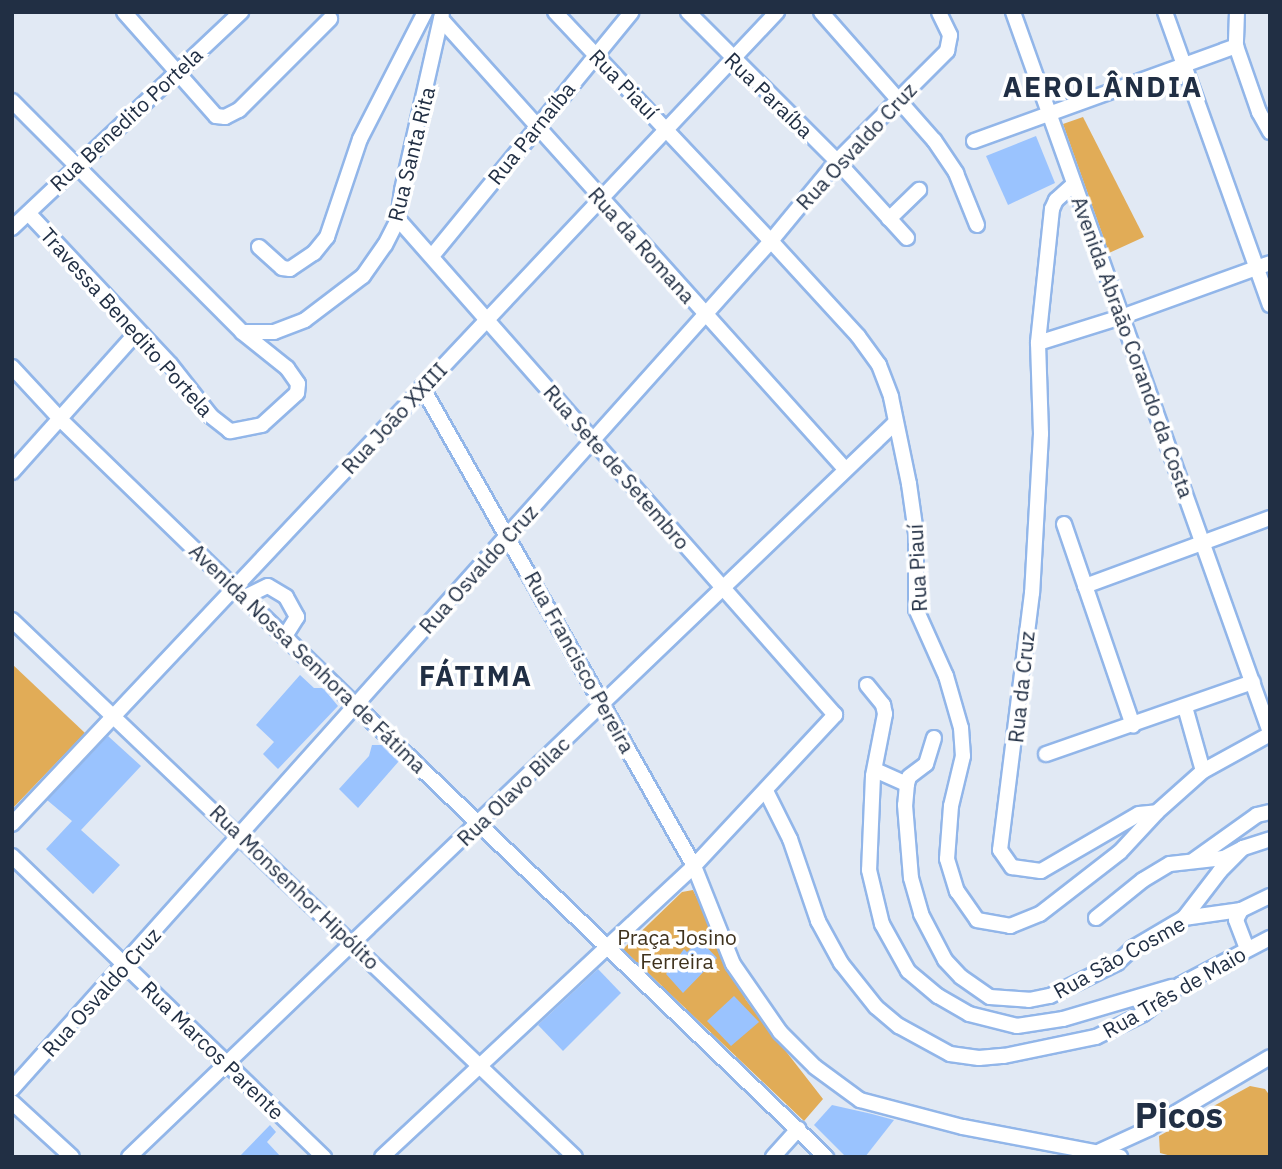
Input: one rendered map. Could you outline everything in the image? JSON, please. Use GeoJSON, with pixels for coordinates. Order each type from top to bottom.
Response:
{"type":"FeatureCollection","features":[{"type":"Feature","properties":{"kind":"street"},"geometry":{"type":"LineString","coordinates":[[124,12],[216,117],[232,115],[239,110],[330,19]]}},
{"type":"Feature","properties":{"kind":"street","name":"Rua Benedito Portela"},"geometry":{"type":"LineString","coordinates":[[12,228],[241,12]]}},
{"type":"Feature","properties":{"kind":"street"},"geometry":{"type":"LineString","coordinates":[[259,247],[282,268],[290,269],[314,253],[327,237],[360,139],[425,12]]}},
{"type":"Feature","properties":{"kind":"street","name":"Rua Piauí"},"geometry":{"type":"LineString","coordinates":[[555,12],[666,127],[869,349],[886,382],[916,533],[916,609],[946,676],[961,728],[963,756],[951,806],[947,859],[957,891],[977,919],[994,925],[1010,926],[1041,914],[1120,852],[1157,812],[1203,771],[1270,733]]}},
{"type":"Feature","properties":{"kind":"street","name":"Rua Parnaíba"},"geometry":{"type":"LineString","coordinates":[[432,256],[632,12]]}},
{"type":"Feature","properties":{"kind":"street","name":"Rua Paraíba"},"geometry":{"type":"LineString","coordinates":[[688,12],[731,58],[837,161],[907,238]]}},
{"type":"Feature","properties":{"kind":"street","name":"Rua João XXIII"},"geometry":{"type":"LineString","coordinates":[[12,824],[241,592],[422,387],[777,12]]}},
{"type":"Feature","properties":{"kind":"street"},"geometry":{"type":"LineString","coordinates":[[821,12],[934,140],[957,173],[977,225]]}},
{"type":"Feature","properties":{"kind":"street","name":"Rua Osvaldo Cruz"},"geometry":{"type":"LineString","coordinates":[[12,1089],[772,241],[837,161],[947,51],[950,35],[939,12]]}},
{"type":"Feature","properties":{"kind":"street","name":"Avenida Abraão Corando da Costa"},"geometry":{"type":"LineString","coordinates":[[1013,12],[1270,733]]}},
{"type":"Feature","properties":{"kind":"street"},"geometry":{"type":"LineString","coordinates":[[1165,12],[1183,65],[1263,266],[1270,305]]}},
{"type":"Feature","properties":{"kind":"street"},"geometry":{"type":"LineString","coordinates":[[1237,12],[1236,46],[1259,112],[1270,132]]}},
{"type":"Feature","properties":{"kind":"street","name":"Rua da Romana"},"geometry":{"type":"LineString","coordinates":[[442,16],[599,198],[845,469]]}},
{"type":"Feature","properties":{"kind":"street","name":"Rua Santa Rita"},"geometry":{"type":"LineString","coordinates":[[242,332],[274,332],[289,328],[322,310],[363,276],[385,245],[398,219],[402,190],[442,16]]}},
{"type":"Feature","properties":{"kind":"street"},"geometry":{"type":"LineString","coordinates":[[974,141],[1236,46]]}},
{"type":"Feature","properties":{"kind":"street"},"geometry":{"type":"LineString","coordinates":[[12,101],[78,164],[242,332]]}},
{"type":"Feature","properties":{"kind":"street","name":"Rua da Cruz"},"geometry":{"type":"LineString","coordinates":[[1074,184],[1056,200],[1052,209],[1038,343],[1041,434],[1032,593],[1000,850],[1012,867],[1041,871],[1139,814],[1157,812]]}},
{"type":"Feature","properties":{"kind":"street"},"geometry":{"type":"LineString","coordinates":[[889,219],[919,190]]}},
{"type":"Feature","properties":{"kind":"street","name":"Travessa Benedito Portela"},"geometry":{"type":"LineString","coordinates":[[28,213],[170,363],[211,416],[229,431],[262,425],[297,393],[298,384],[287,368],[242,332]]}},
{"type":"Feature","properties":{"kind":"street","name":"Rua Sete de Setembro"},"geometry":{"type":"LineString","coordinates":[[398,219],[835,715],[766,791]]}},
{"type":"Feature","properties":{"kind":"street"},"geometry":{"type":"LineString","coordinates":[[1038,343],[1121,317],[1263,266]]}},
{"type":"Feature","properties":{"kind":"street"},"geometry":{"type":"LineString","coordinates":[[12,472],[138,331]]}},
{"type":"Feature","properties":{"kind":"street","name":"Avenida Nossa Senhora de Fátima"},"geometry":{"type":"LineString","coordinates":[[12,368],[61,420],[607,945]]}},
{"type":"Feature","properties":{"kind":"street","name":"Rua Francisco Pereira"},"geometry":{"type":"LineString","coordinates":[[422,387],[694,866]]}},
{"type":"Feature","properties":{"kind":"street","name":"Rua Olavo Bilac"},"geometry":{"type":"LineString","coordinates":[[129,1157],[895,423]]}},
{"type":"Feature","properties":{"kind":"street"},"geometry":{"type":"LineString","coordinates":[[1085,586],[1270,518]]}},
{"type":"Feature","properties":{"kind":"street"},"geometry":{"type":"LineString","coordinates":[[1065,523],[1132,725]]}},
{"type":"Feature","properties":{"kind":"street"},"geometry":{"type":"LineString","coordinates":[[241,592],[268,586],[286,597],[297,617],[285,636]]}},
{"type":"Feature","properties":{"kind":"street","name":"Rua Monsenhor Hipólito"},"geometry":{"type":"LineString","coordinates":[[12,620],[354,943],[575,1157]]}},
{"type":"Feature","properties":{"kind":"street"},"geometry":{"type":"LineString","coordinates":[[1046,754],[1253,682]]}},
{"type":"Feature","properties":{"kind":"street"},"geometry":{"type":"LineString","coordinates":[[867,685],[883,705],[885,714],[875,770],[869,870],[875,904],[898,958],[908,971],[938,996],[983,1020],[1017,1026],[1086,1013],[1180,985]]}},
{"type":"Feature","properties":{"kind":"street"},"geometry":{"type":"LineString","coordinates":[[1185,707],[1203,771]]}},
{"type":"Feature","properties":{"kind":"street"},"geometry":{"type":"LineString","coordinates":[[875,770],[907,784],[909,777],[926,764],[934,738]]}},
{"type":"Feature","properties":{"kind":"street","name":"Rua São Cosme"},"geometry":{"type":"LineString","coordinates":[[907,784],[905,805],[911,878],[921,914],[945,960],[961,977],[990,997],[1029,1000],[1050,996],[1117,963],[1133,948],[1184,918],[1241,910],[1270,897]]}},
{"type":"Feature","properties":{"kind":"street"},"geometry":{"type":"LineString","coordinates":[[382,1157],[478,1064],[694,866],[766,791]]}},
{"type":"Feature","properties":{"kind":"street","name":"Rua Três de Maio"},"geometry":{"type":"LineString","coordinates":[[766,791],[790,839],[818,921],[841,963],[876,1007],[899,1026],[950,1054],[979,1058],[1004,1056],[1096,1037],[1143,1014],[1180,985],[1270,938]]}},
{"type":"Feature","properties":{"kind":"street"},"geometry":{"type":"LineString","coordinates":[[1193,860],[1257,815],[1270,812]]}},
{"type":"Feature","properties":{"kind":"street"},"geometry":{"type":"LineString","coordinates":[[1096,918],[1152,874],[1170,864],[1224,858],[1270,839]]}},
{"type":"Feature","properties":{"kind":"street"},"geometry":{"type":"LineString","coordinates":[[1184,918],[1220,871],[1243,848]]}},
{"type":"Feature","properties":{"kind":"street","name":"Rua Marcos Parente"},"geometry":{"type":"LineString","coordinates":[[12,856],[324,1157]]}},
{"type":"Feature","properties":{"kind":"street"},"geometry":{"type":"LineString","coordinates":[[694,866],[733,964],[746,987],[789,1041],[843,1090],[860,1100],[915,1116],[1120,1157]]}},
{"type":"Feature","properties":{"kind":"street"},"geometry":{"type":"LineString","coordinates":[[1241,910],[1236,920],[1247,949]]}},
{"type":"Feature","properties":{"kind":"street"},"geometry":{"type":"LineString","coordinates":[[607,945],[826,1157]]}},
{"type":"Feature","properties":{"kind":"street"},"geometry":{"type":"LineString","coordinates":[[1100,1152],[1150,1128],[1268,1063]]}},
{"type":"Feature","properties":{"kind":"street"},"geometry":{"type":"LineString","coordinates":[[12,1102],[72,1157]]}},
{"type":"Feature","properties":{"kind":"street"},"geometry":{"type":"LineString","coordinates":[[773,1157],[798,1129]]}},
{"type":"Feature","properties":{"kind":"green space"},"geometry":{"type":"Polygon","coordinates":[[[1083,117],[1144,237],[1109,253],[1063,124],[1083,117]]]}},
{"type":"Feature","properties":{"kind":"green space"},"geometry":{"type":"Polygon","coordinates":[[[12,664],[85,733],[12,809],[12,664]]]}},
{"type":"Feature","properties":{"kind":"green space","name":"Praça Josino Ferreira"},"geometry":{"type":"Polygon","coordinates":[[[693,890],[746,1000],[823,1099],[804,1121],[623,949],[682,892],[693,890]]]}},
{"type":"Feature","properties":{"kind":"green space"},"geometry":{"type":"Polygon","coordinates":[[[1250,1086],[1265,1089],[1270,1096],[1270,1157],[1175,1157],[1160,1153],[1159,1136],[1250,1086]]]}},
{"type":"Feature","properties":{"kind":"building"},"geometry":{"type":"Polygon","coordinates":[[[1036,136],[1055,183],[1008,205],[986,156],[1036,136]]]}},
{"type":"Feature","properties":{"kind":"building"},"geometry":{"type":"Polygon","coordinates":[[[300,675],[314,688],[323,688],[338,706],[278,769],[263,754],[274,742],[256,725],[300,675]]]}},
{"type":"Feature","properties":{"kind":"building"},"geometry":{"type":"Polygon","coordinates":[[[108,736],[141,766],[81,830],[120,865],[93,894],[46,849],[72,821],[47,800],[108,736]]]}},
{"type":"Feature","properties":{"kind":"building"},"geometry":{"type":"Polygon","coordinates":[[[372,745],[383,745],[399,761],[358,808],[339,789],[369,756],[372,745]]]}},
{"type":"Feature","properties":{"kind":"building"},"geometry":{"type":"Polygon","coordinates":[[[700,940],[717,958],[683,993],[666,974],[684,949],[687,952],[700,940]]]}},
{"type":"Feature","properties":{"kind":"building"},"geometry":{"type":"Polygon","coordinates":[[[598,969],[621,993],[563,1051],[538,1025],[598,969]]]}},
{"type":"Feature","properties":{"kind":"building"},"geometry":{"type":"Polygon","coordinates":[[[734,996],[759,1022],[731,1046],[707,1021],[734,996]]]}},
{"type":"Feature","properties":{"kind":"building"},"geometry":{"type":"Polygon","coordinates":[[[832,1105],[894,1120],[865,1157],[846,1157],[814,1125],[832,1105]]]}},
{"type":"Feature","properties":{"kind":"building"},"geometry":{"type":"Polygon","coordinates":[[[270,1125],[276,1132],[267,1142],[281,1157],[239,1157],[270,1125]]]}},
{"type":"Feature","properties":{"kind":"district","name":"AEROLÂNDIA"},"geometry":{"type":"Point","coordinates":[1103,87]}},
{"type":"Feature","properties":{"kind":"district","name":"FÁTIMA"},"geometry":{"type":"Point","coordinates":[476,676]}},
{"type":"Feature","properties":{"kind":"district","name":"Picos"},"geometry":{"type":"Point","coordinates":[1179,1115]}}]}
